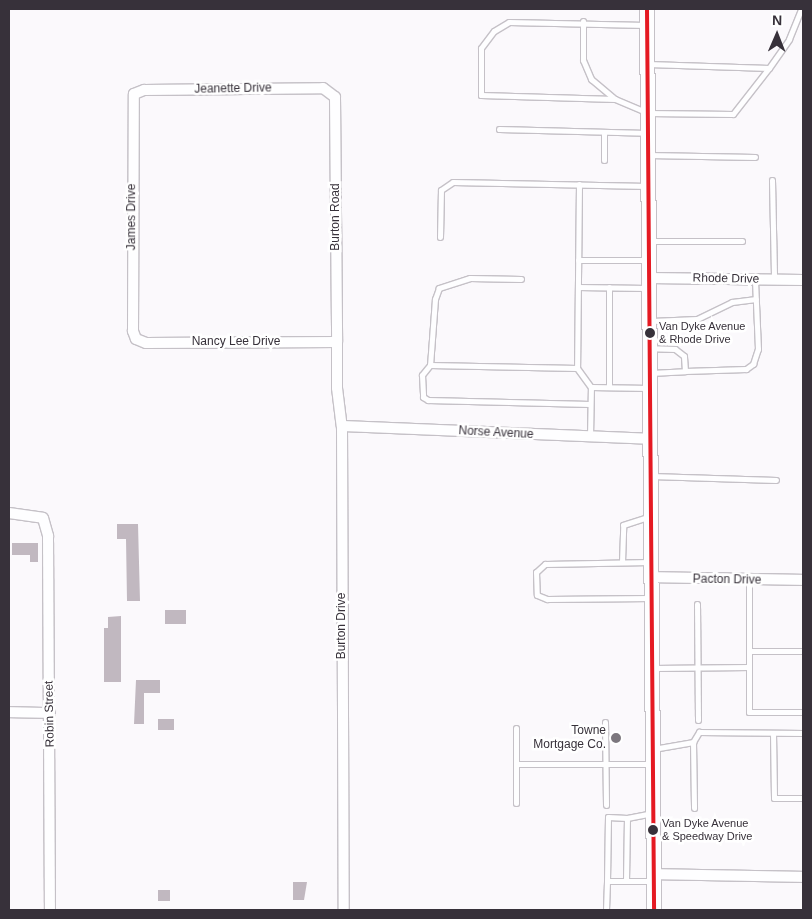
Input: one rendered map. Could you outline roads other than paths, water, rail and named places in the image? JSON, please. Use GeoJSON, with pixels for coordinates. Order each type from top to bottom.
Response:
{"type":"FeatureCollection","features":[{"type":"Feature","properties":{"kind":"main road"},"geometry":{"type":"LineString","coordinates":[[647,9],[654,910]]}},
{"type":"Feature","properties":{"kind":"street","name":"Jeanette Drive"},"geometry":{"type":"LineString","coordinates":[[134,94],[144,90],[323,88],[332,92]]}},
{"type":"Feature","properties":{"kind":"street","name":"Burton Road"},"geometry":{"type":"LineString","coordinates":[[332,92],[337,342]]}},
{"type":"Feature","properties":{"kind":"street","name":"James Drive"},"geometry":{"type":"LineString","coordinates":[[134,94],[133,330],[136,339]]}},
{"type":"Feature","properties":{"kind":"street","name":"Rhode Drive"},"geometry":{"type":"LineString","coordinates":[[649,283],[803,280]]}},
{"type":"Feature","properties":{"kind":"street","name":"Nancy Lee Drive"},"geometry":{"type":"LineString","coordinates":[[136,339],[146,343],[337,342]]}},
{"type":"Feature","properties":{"kind":"street","name":"Burton Drive"},"geometry":{"type":"LineString","coordinates":[[337,342],[342,426],[344,910]]}},
{"type":"Feature","properties":{"kind":"street","name":"Norse Avenue"},"geometry":{"type":"LineString","coordinates":[[342,426],[590,438],[650,439]]}},
{"type":"Feature","properties":{"kind":"street","name":"Robin Street"},"geometry":{"type":"LineString","coordinates":[[9,513],[43,518],[48,536],[50,910]]}},
{"type":"Feature","properties":{"kind":"street","name":"Pacton Drive"},"geometry":{"type":"LineString","coordinates":[[652,577],[803,580]]}},
{"type":"Feature","properties":{"kind":"street"},"geometry":{"type":"LineString","coordinates":[[9,712],[50,712]]}},
{"type":"Feature","properties":{"kind":"street"},"geometry":{"type":"LineString","coordinates":[[653,878],[803,877]]}},
{"type":"Feature","properties":{"kind":"lane"},"geometry":{"type":"LineString","coordinates":[[647,25],[582,21],[509,22],[494,31],[481,48],[481,95],[615,99],[648,113],[733,114],[789,40],[801,9]]}},
{"type":"Feature","properties":{"kind":"lane"},"geometry":{"type":"LineString","coordinates":[[582,21],[587,70],[615,99]]}},
{"type":"Feature","properties":{"kind":"lane"},"geometry":{"type":"LineString","coordinates":[[647,64],[769,68]]}},
{"type":"Feature","properties":{"kind":"lane"},"geometry":{"type":"LineString","coordinates":[[499,129],[648,133]]}},
{"type":"Feature","properties":{"kind":"lane"},"geometry":{"type":"LineString","coordinates":[[604,133],[604,160]]}},
{"type":"Feature","properties":{"kind":"lane"},"geometry":{"type":"LineString","coordinates":[[648,155],[755,157]]}},
{"type":"Feature","properties":{"kind":"lane"},"geometry":{"type":"LineString","coordinates":[[772,180],[774,280]]}},
{"type":"Feature","properties":{"kind":"lane"},"geometry":{"type":"LineString","coordinates":[[440,237],[441,190],[445,185],[454,182],[648,186]]}},
{"type":"Feature","properties":{"kind":"lane"},"geometry":{"type":"LineString","coordinates":[[579,184],[577,368],[591,387],[590,438]]}},
{"type":"Feature","properties":{"kind":"lane"},"geometry":{"type":"LineString","coordinates":[[649,241],[742,240]]}},
{"type":"Feature","properties":{"kind":"lane"},"geometry":{"type":"LineString","coordinates":[[578,260],[649,260]]}},
{"type":"Feature","properties":{"kind":"lane"},"geometry":{"type":"LineString","coordinates":[[521,279],[470,278],[439,288],[435,299],[430,365],[422,375],[423,397],[428,400],[590,404]]}},
{"type":"Feature","properties":{"kind":"lane"},"geometry":{"type":"LineString","coordinates":[[649,373],[746,369],[753,364],[758,349],[755,280]]}},
{"type":"Feature","properties":{"kind":"lane"},"geometry":{"type":"LineString","coordinates":[[578,286],[609,287],[649,283]]}},
{"type":"Feature","properties":{"kind":"lane"},"geometry":{"type":"LineString","coordinates":[[609,287],[609,387]]}},
{"type":"Feature","properties":{"kind":"lane"},"geometry":{"type":"LineString","coordinates":[[649,321],[698,319],[732,302],[756,298]]}},
{"type":"Feature","properties":{"kind":"lane"},"geometry":{"type":"LineString","coordinates":[[649,348],[675,349],[684,356],[685,371]]}},
{"type":"Feature","properties":{"kind":"lane"},"geometry":{"type":"LineString","coordinates":[[430,365],[577,368]]}},
{"type":"Feature","properties":{"kind":"lane"},"geometry":{"type":"LineString","coordinates":[[591,387],[650,388]]}},
{"type":"Feature","properties":{"kind":"lane"},"geometry":{"type":"LineString","coordinates":[[650,476],[776,480]]}},
{"type":"Feature","properties":{"kind":"lane"},"geometry":{"type":"LineString","coordinates":[[622,562],[623,525],[651,515]]}},
{"type":"Feature","properties":{"kind":"lane"},"geometry":{"type":"LineString","coordinates":[[651,562],[545,564],[536,572],[537,595],[547,598],[652,598]]}},
{"type":"Feature","properties":{"kind":"lane"},"geometry":{"type":"LineString","coordinates":[[750,580],[749,712],[803,712]]}},
{"type":"Feature","properties":{"kind":"lane"},"geometry":{"type":"LineString","coordinates":[[697,604],[698,720]]}},
{"type":"Feature","properties":{"kind":"lane"},"geometry":{"type":"LineString","coordinates":[[749,651],[803,651]]}},
{"type":"Feature","properties":{"kind":"lane"},"geometry":{"type":"LineString","coordinates":[[652,668],[749,667]]}},
{"type":"Feature","properties":{"kind":"lane"},"geometry":{"type":"LineString","coordinates":[[605,722],[606,805]]}},
{"type":"Feature","properties":{"kind":"lane"},"geometry":{"type":"LineString","coordinates":[[516,728],[516,803]]}},
{"type":"Feature","properties":{"kind":"lane"},"geometry":{"type":"LineString","coordinates":[[694,808],[692,742],[699,732],[803,733]]}},
{"type":"Feature","properties":{"kind":"lane"},"geometry":{"type":"LineString","coordinates":[[773,733],[774,798],[803,798]]}},
{"type":"Feature","properties":{"kind":"lane"},"geometry":{"type":"LineString","coordinates":[[652,749],[692,742]]}},
{"type":"Feature","properties":{"kind":"lane"},"geometry":{"type":"LineString","coordinates":[[516,764],[652,764]]}},
{"type":"Feature","properties":{"kind":"lane"},"geometry":{"type":"LineString","coordinates":[[606,910],[608,817],[627,818],[653,812]]}},
{"type":"Feature","properties":{"kind":"lane"},"geometry":{"type":"LineString","coordinates":[[626,881],[627,818]]}},
{"type":"Feature","properties":{"kind":"lane"},"geometry":{"type":"LineString","coordinates":[[607,880],[626,881],[653,878]]}},
{"type":"Feature","properties":{"kind":"place","name":"Van Dyke Avenue & Rhode Drive"},"geometry":{"type":"Point","coordinates":[650,333]}},
{"type":"Feature","properties":{"kind":"place","name":"Towne Mortgage Co."},"geometry":{"type":"Point","coordinates":[616,738]}},
{"type":"Feature","properties":{"kind":"place","name":"Van Dyke Avenue & Speedway Drive"},"geometry":{"type":"Point","coordinates":[653,830]}}]}
